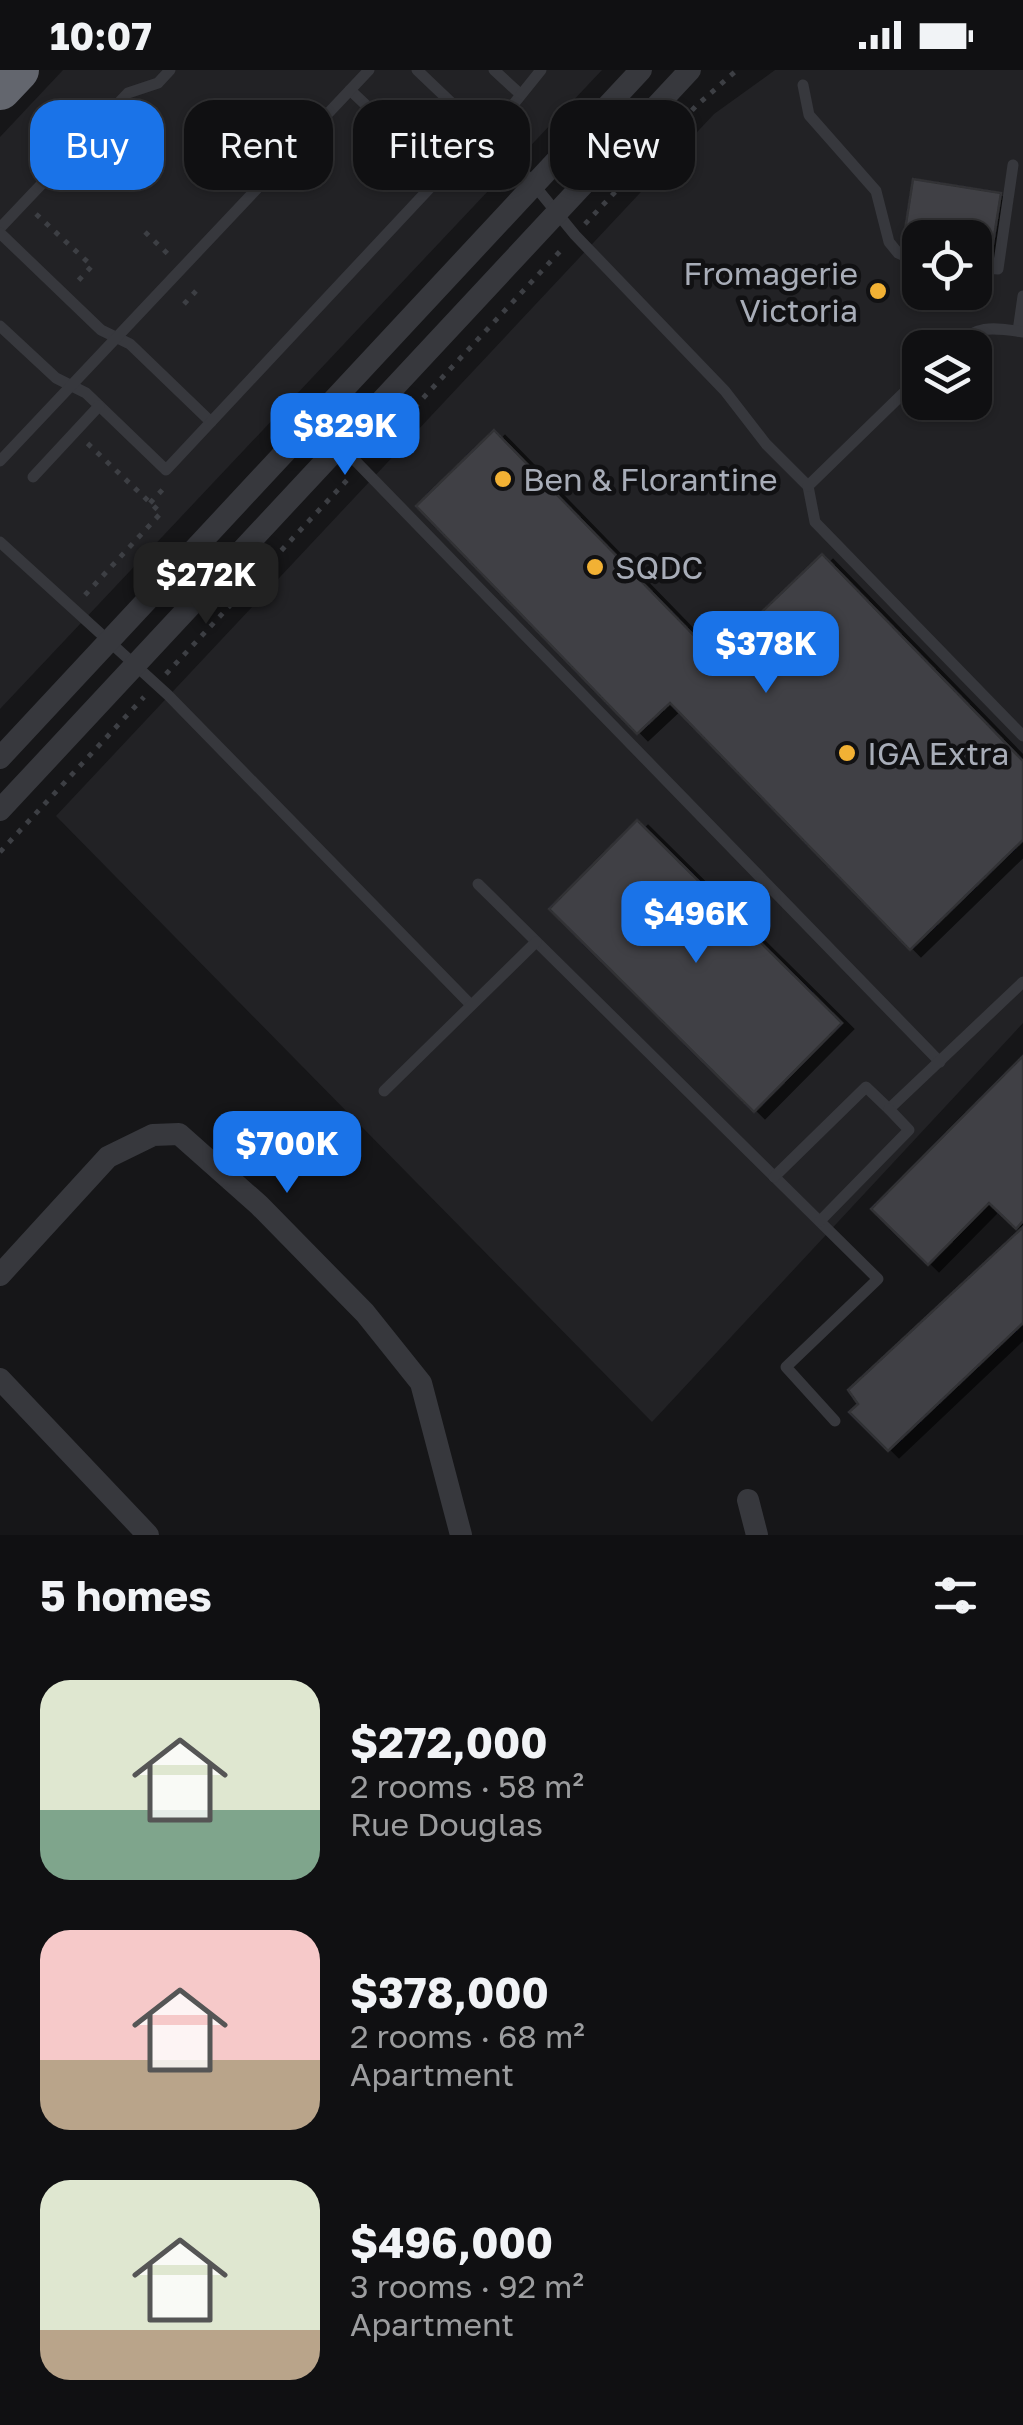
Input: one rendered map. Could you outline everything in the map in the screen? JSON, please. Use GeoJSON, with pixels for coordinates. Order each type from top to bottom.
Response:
{"type":"FeatureCollection","features":[{"type":"Feature","properties":{"kind":"highway"},"geometry":{"type":"LineString","coordinates":[[0,89],[18,70]]}},
{"type":"Feature","properties":{"kind":"street"},"geometry":{"type":"LineString","coordinates":[[0,758],[641,70]]}},
{"type":"Feature","properties":{"kind":"street"},"geometry":{"type":"LineString","coordinates":[[0,810],[690,70]]}},
{"type":"Feature","properties":{"kind":"street"},"geometry":{"type":"LineString","coordinates":[[0,1275],[108,1157],[153,1134],[179,1134],[259,1205],[365,1313],[421,1382],[461,1535]]}},
{"type":"Feature","properties":{"kind":"street"},"geometry":{"type":"LineString","coordinates":[[0,1379],[148,1535]]}},
{"type":"Feature","properties":{"kind":"street"},"geometry":{"type":"LineString","coordinates":[[748,1500],[757,1535]]}},
{"type":"Feature","properties":{"kind":"lane"},"geometry":{"type":"LineString","coordinates":[[170,70],[158,83],[128,92],[0,231],[100,330],[130,344],[211,422]]}},
{"type":"Feature","properties":{"kind":"lane"},"geometry":{"type":"LineString","coordinates":[[0,461],[369,70]]}},
{"type":"Feature","properties":{"kind":"lane"},"geometry":{"type":"LineString","coordinates":[[417,70],[448,100]]}},
{"type":"Feature","properties":{"kind":"lane"},"geometry":{"type":"LineString","coordinates":[[494,70],[519,94]]}},
{"type":"Feature","properties":{"kind":"lane"},"geometry":{"type":"LineString","coordinates":[[516,100],[540,70]]}},
{"type":"Feature","properties":{"kind":"lane"},"geometry":{"type":"LineString","coordinates":[[803,85],[809,115],[876,191],[889,242],[902,255]]}},
{"type":"Feature","properties":{"kind":"lane"},"geometry":{"type":"LineString","coordinates":[[0,326],[56,378],[71,384],[99,406],[166,470],[442,176],[350,90]]}},
{"type":"Feature","properties":{"kind":"lane"},"geometry":{"type":"LineString","coordinates":[[992,269],[998,270],[1012,164]]}},
{"type":"Feature","properties":{"kind":"lane"},"geometry":{"type":"LineString","coordinates":[[530,181],[725,390],[766,444],[808,486],[815,522],[1023,736]]}},
{"type":"Feature","properties":{"kind":"lane"},"geometry":{"type":"LineString","coordinates":[[979,330],[988,327],[1020,331],[1023,296]]}},
{"type":"Feature","properties":{"kind":"lane"},"geometry":{"type":"LineString","coordinates":[[808,486],[902,395]]}},
{"type":"Feature","properties":{"kind":"lane"},"geometry":{"type":"LineString","coordinates":[[32,477],[99,406]]}},
{"type":"Feature","properties":{"kind":"lane"},"geometry":{"type":"LineString","coordinates":[[340,445],[940,1062]]}},
{"type":"Feature","properties":{"kind":"lane"},"geometry":{"type":"LineString","coordinates":[[0,542],[136,664],[471,1005]]}},
{"type":"Feature","properties":{"kind":"lane"},"geometry":{"type":"LineString","coordinates":[[478,884],[878,1279],[786,1368],[835,1421]]}},
{"type":"Feature","properties":{"kind":"lane"},"geometry":{"type":"LineString","coordinates":[[384,1091],[536,942]]}},
{"type":"Feature","properties":{"kind":"lane"},"geometry":{"type":"LineString","coordinates":[[888,1109],[1023,982]]}},
{"type":"Feature","properties":{"kind":"lane"},"geometry":{"type":"LineString","coordinates":[[774,1177],[866,1086],[909,1130],[820,1222]]}},
{"type":"Feature","properties":{"kind":"path"},"geometry":{"type":"LineString","coordinates":[[600,209],[696,106],[737,70]]}},
{"type":"Feature","properties":{"kind":"path"},"geometry":{"type":"LineString","coordinates":[[36,213],[92,266],[74,285]]}},
{"type":"Feature","properties":{"kind":"path"},"geometry":{"type":"LineString","coordinates":[[145,232],[170,256]]}},
{"type":"Feature","properties":{"kind":"path"},"geometry":{"type":"LineString","coordinates":[[394,431],[560,250]]}},
{"type":"Feature","properties":{"kind":"path"},"geometry":{"type":"LineString","coordinates":[[184,304],[196,291]]}},
{"type":"Feature","properties":{"kind":"path"},"geometry":{"type":"LineString","coordinates":[[84,595],[161,513],[84,441],[92,433]]}},
{"type":"Feature","properties":{"kind":"path"},"geometry":{"type":"LineString","coordinates":[[184,654],[346,482]]}},
{"type":"Feature","properties":{"kind":"path"},"geometry":{"type":"LineString","coordinates":[[0,852],[142,700]]}},
{"type":"Feature","properties":{"kind":"shaded area"},"geometry":{"type":"Polygon","coordinates":[[[63,70],[602,70],[574,100],[550,100],[550,125],[530,146],[530,100],[353,100],[353,190],[489,190],[0,709],[0,137],[30,105],[30,190],[164,190],[164,100],[35,100],[63,70]]]}},
{"type":"Feature","properties":{"kind":"shaded area"},"geometry":{"type":"Polygon","coordinates":[[[775,70],[1023,70],[1023,1023],[652,1422],[56,816],[643,190],[695,190],[695,134],[714,114],[775,70]]]}},
{"type":"Feature","properties":{"kind":"building"},"geometry":{"type":"Polygon","coordinates":[[[913,179],[1001,193],[992,250],[992,220],[907,220],[913,179]]]}},
{"type":"Feature","properties":{"kind":"building"},"geometry":{"type":"Polygon","coordinates":[[[494,430],[715,657],[822,554],[1023,761],[1023,840],[910,950],[670,703],[637,734],[416,506],[494,430]]]}},
{"type":"Feature","properties":{"kind":"building"},"geometry":{"type":"Polygon","coordinates":[[[637,820],[842,1023],[754,1112],[549,909],[637,820]]]}},
{"type":"Feature","properties":{"kind":"building"},"geometry":{"type":"Polygon","coordinates":[[[1023,1056],[1023,1221],[1016,1229],[989,1203],[928,1265],[871,1209],[1023,1056]]]}},
{"type":"Feature","properties":{"kind":"building"},"geometry":{"type":"Polygon","coordinates":[[[1023,1227],[1023,1323],[888,1451],[849,1412],[858,1404],[848,1390],[1023,1227]]]}},
{"type":"Feature","properties":{"kind":"place","name":"Fromagerie Victoria"},"geometry":{"type":"Point","coordinates":[878,291]}},
{"type":"Feature","properties":{"kind":"place","name":"Ben & Florantine"},"geometry":{"type":"Point","coordinates":[503,479]}},
{"type":"Feature","properties":{"kind":"place","name":"SQDC"},"geometry":{"type":"Point","coordinates":[595,567]}},
{"type":"Feature","properties":{"kind":"place","name":"IGA Extra"},"geometry":{"type":"Point","coordinates":[847,753]}}]}
